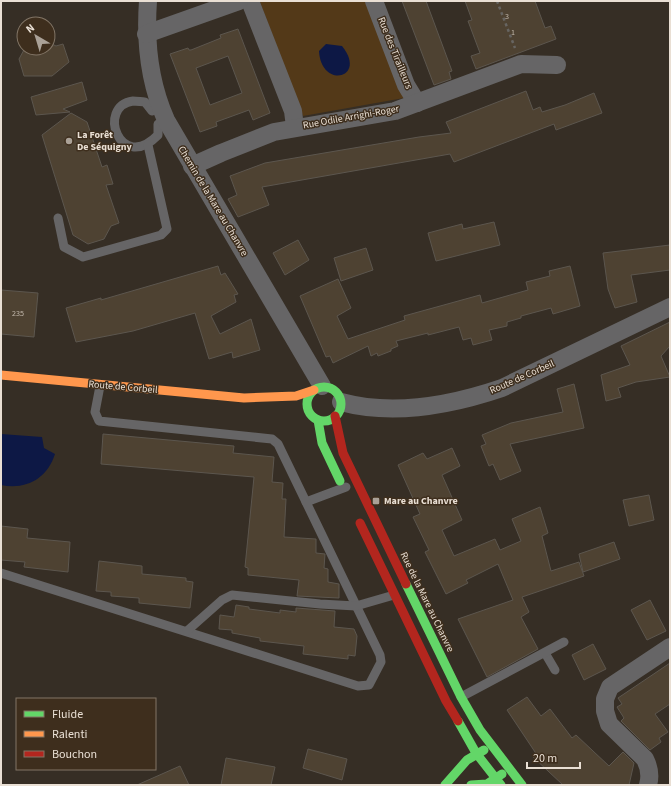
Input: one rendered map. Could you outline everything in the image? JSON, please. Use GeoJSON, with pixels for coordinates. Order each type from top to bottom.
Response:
{"type":"FeatureCollection","features":[{"type":"Feature","properties":{"kind":"main road","name":"Route de Corbeil"},"geometry":{"type":"LineString","coordinates":[[1,376],[244,398],[296,396],[318,388]]}},
{"type":"Feature","properties":{"kind":"main road"},"geometry":{"type":"LineString","coordinates":[[328,386],[336,392],[338,409],[324,421],[318,420],[304,407],[308,399],[318,388],[328,386]]}},
{"type":"Feature","properties":{"kind":"main road","name":"Route de Corbeil"},"geometry":{"type":"LineString","coordinates":[[244,398],[278,406]]}},
{"type":"Feature","properties":{"kind":"main road","name":"Rue de la Mare au Chanvre"},"geometry":{"type":"LineString","coordinates":[[338,409],[343,453],[461,698],[480,730],[522,785]]}},
{"type":"Feature","properties":{"kind":"main road"},"geometry":{"type":"LineString","coordinates":[[318,420],[322,443],[345,491]]}},
{"type":"Feature","properties":{"kind":"main road"},"geometry":{"type":"LineString","coordinates":[[357,516],[446,701],[500,779],[513,785]]}},
{"type":"Feature","properties":{"kind":"main road"},"geometry":{"type":"LineString","coordinates":[[480,730],[480,752]]}},
{"type":"Feature","properties":{"kind":"main road"},"geometry":{"type":"LineString","coordinates":[[445,785],[467,760],[480,752]]}},
{"type":"Feature","properties":{"kind":"main road"},"geometry":{"type":"LineString","coordinates":[[471,785],[487,784],[500,779]]}},
{"type":"Feature","properties":{"kind":"street","name":"Chemin de la Mare au Chanvre"},"geometry":{"type":"LineString","coordinates":[[148,1],[146,34],[150,69],[163,114],[318,388]]}},
{"type":"Feature","properties":{"kind":"street"},"geometry":{"type":"LineString","coordinates":[[146,34],[239,1]]}},
{"type":"Feature","properties":{"kind":"street"},"geometry":{"type":"LineString","coordinates":[[250,1],[293,111],[295,127]]}},
{"type":"Feature","properties":{"kind":"street","name":"Rue des Tirailleurs"},"geometry":{"type":"LineString","coordinates":[[374,1],[406,84],[417,103]]}},
{"type":"Feature","properties":{"kind":"street","name":"Rue Odile Arrighi-Roger"},"geometry":{"type":"LineString","coordinates":[[192,166],[274,132],[295,127],[395,111],[521,64],[557,65]]}},
{"type":"Feature","properties":{"kind":"street","name":"Route de Corbeil"},"geometry":{"type":"LineString","coordinates":[[338,409],[360,406],[416,407],[440,404],[482,395],[502,388],[670,308]]}},
{"type":"Feature","properties":{"kind":"street"},"geometry":{"type":"LineString","coordinates":[[648,785],[649,775],[647,764],[644,759],[609,724],[605,711],[605,699],[610,687],[670,647]]}},
{"type":"Feature","properties":{"kind":"lane"},"geometry":{"type":"LineString","coordinates":[[132,101],[145,102],[152,111],[163,114],[158,124],[158,135],[148,145],[135,147],[123,143],[115,132],[114,119],[121,108],[132,101]]}},
{"type":"Feature","properties":{"kind":"lane"},"geometry":{"type":"LineString","coordinates":[[58,218],[64,247],[83,257],[161,235],[167,229],[148,145]]}},
{"type":"Feature","properties":{"kind":"lane"},"geometry":{"type":"LineString","coordinates":[[1,573],[358,686],[369,685],[381,662],[380,655],[278,444],[272,439],[99,421],[95,412],[100,386]]}},
{"type":"Feature","properties":{"kind":"lane"},"geometry":{"type":"LineString","coordinates":[[306,502],[345,491],[351,486],[371,510]]}},
{"type":"Feature","properties":{"kind":"lane"},"geometry":{"type":"LineString","coordinates":[[187,631],[222,600],[232,595],[356,606],[394,595],[408,589]]}},
{"type":"Feature","properties":{"kind":"lane"},"geometry":{"type":"LineString","coordinates":[[461,698],[564,642]]}},
{"type":"Feature","properties":{"kind":"lane"},"geometry":{"type":"LineString","coordinates":[[545,653],[556,670]]}},
{"type":"Feature","properties":{"kind":"path"},"geometry":{"type":"LineString","coordinates":[[497,1],[521,64]]}},
{"type":"Feature","properties":{"kind":"shaded area"},"geometry":{"type":"Polygon","coordinates":[[[367,1],[404,98],[303,116],[260,2],[367,1]]]}},
{"type":"Feature","properties":{"kind":"water"},"geometry":{"type":"Polygon","coordinates":[[[326,44],[342,46],[349,57],[350,66],[347,72],[341,75],[334,75],[327,71],[322,63],[319,51],[326,44]]]}},
{"type":"Feature","properties":{"kind":"water"},"geometry":{"type":"Polygon","coordinates":[[[1,434],[42,437],[44,448],[55,454],[47,470],[34,481],[27,484],[19,486],[1,485],[1,434]]]}},
{"type":"Feature","properties":{"kind":"building"},"geometry":{"type":"Polygon","coordinates":[[[402,1],[426,1],[452,71],[449,72],[451,79],[434,85],[402,1]]]}},
{"type":"Feature","properties":{"kind":"building"},"geometry":{"type":"Polygon","coordinates":[[[465,1],[535,1],[545,28],[551,26],[556,39],[476,69],[471,56],[480,53],[468,21],[472,20],[465,1]]]}},
{"type":"Feature","properties":{"kind":"building"},"geometry":{"type":"Polygon","coordinates":[[[238,29],[270,113],[253,120],[249,110],[216,122],[217,126],[200,132],[170,54],[188,48],[191,50],[221,38],[220,35],[238,29]],[[228,56],[196,68],[210,105],[242,93],[228,56]]]}},
{"type":"Feature","properties":{"kind":"building"},"geometry":{"type":"Polygon","coordinates":[[[63,44],[69,62],[52,76],[24,76],[19,59],[21,56],[56,56],[56,46],[63,44]]]}},
{"type":"Feature","properties":{"kind":"building"},"geometry":{"type":"Polygon","coordinates":[[[82,82],[87,100],[63,109],[70,112],[36,115],[31,97],[82,82]]]}},
{"type":"Feature","properties":{"kind":"building"},"geometry":{"type":"Polygon","coordinates":[[[526,91],[533,110],[540,107],[542,112],[565,105],[594,93],[602,113],[556,130],[554,124],[454,162],[450,154],[262,187],[269,205],[238,217],[228,199],[237,195],[230,176],[265,163],[451,133],[446,122],[526,91]]]}},
{"type":"Feature","properties":{"kind":"building","name":"La Forêt De Séquigny"},"geometry":{"type":"Polygon","coordinates":[[[71,113],[87,122],[102,167],[107,165],[113,184],[106,185],[119,223],[111,226],[104,239],[88,244],[73,235],[42,135],[71,113]]]}},
{"type":"Feature","properties":{"kind":"building"},"geometry":{"type":"Polygon","coordinates":[[[494,222],[500,245],[436,261],[428,233],[462,224],[463,229],[494,222]]]}},
{"type":"Feature","properties":{"kind":"building"},"geometry":{"type":"Polygon","coordinates":[[[298,240],[309,260],[285,275],[273,253],[298,240]]]}},
{"type":"Feature","properties":{"kind":"building"},"geometry":{"type":"Polygon","coordinates":[[[670,245],[670,270],[631,275],[637,302],[615,308],[608,289],[603,253],[670,245]]]}},
{"type":"Feature","properties":{"kind":"building"},"geometry":{"type":"Polygon","coordinates":[[[366,248],[373,270],[341,281],[334,258],[366,248]]]}},
{"type":"Feature","properties":{"kind":"building"},"geometry":{"type":"Polygon","coordinates":[[[218,266],[221,275],[225,273],[238,294],[234,295],[236,302],[211,316],[220,334],[251,319],[260,350],[233,358],[232,352],[209,359],[195,313],[133,331],[76,342],[66,308],[101,298],[101,300],[218,266]]]}},
{"type":"Feature","properties":{"kind":"building"},"geometry":{"type":"Polygon","coordinates":[[[570,266],[580,306],[553,314],[551,308],[521,316],[521,318],[507,322],[507,326],[489,330],[492,340],[473,345],[471,338],[463,340],[459,327],[396,341],[398,346],[391,349],[391,351],[378,356],[377,353],[371,356],[368,346],[333,363],[330,356],[326,357],[300,296],[338,279],[351,308],[337,316],[348,339],[405,320],[404,316],[480,295],[482,303],[528,290],[526,282],[550,276],[549,271],[570,266]]]}},
{"type":"Feature","properties":{"kind":"building"},"geometry":{"type":"Polygon","coordinates":[[[1,290],[38,293],[34,337],[1,334],[1,290]]]}},
{"type":"Feature","properties":{"kind":"building"},"geometry":{"type":"Polygon","coordinates":[[[670,322],[670,346],[661,356],[670,377],[636,382],[618,388],[621,397],[606,401],[601,375],[630,365],[621,346],[670,322]]]}},
{"type":"Feature","properties":{"kind":"building"},"geometry":{"type":"Polygon","coordinates":[[[574,384],[584,428],[510,444],[521,471],[500,480],[493,464],[489,466],[481,446],[486,444],[482,435],[511,423],[563,412],[557,389],[574,384]]]}},
{"type":"Feature","properties":{"kind":"building"},"geometry":{"type":"Polygon","coordinates":[[[103,434],[234,446],[233,453],[274,457],[272,482],[283,483],[282,499],[286,499],[284,537],[316,539],[316,553],[325,554],[324,568],[328,569],[328,582],[339,584],[339,598],[297,596],[299,580],[248,575],[248,568],[245,567],[254,477],[101,464],[103,434]]]}},
{"type":"Feature","properties":{"kind":"building"},"geometry":{"type":"Polygon","coordinates":[[[452,448],[460,466],[442,475],[462,520],[442,530],[454,556],[495,539],[500,550],[521,541],[512,519],[540,507],[548,533],[542,536],[551,571],[579,562],[584,576],[522,597],[529,612],[521,617],[538,649],[487,677],[458,619],[513,600],[498,564],[466,580],[468,583],[446,594],[425,552],[429,550],[413,517],[420,514],[398,465],[423,453],[427,459],[452,448]]]}},
{"type":"Feature","properties":{"kind":"building"},"geometry":{"type":"Polygon","coordinates":[[[649,495],[654,520],[629,526],[623,500],[649,495]]]}},
{"type":"Feature","properties":{"kind":"building"},"geometry":{"type":"Polygon","coordinates":[[[1,526],[28,529],[27,538],[70,542],[68,572],[24,567],[25,562],[1,560],[1,526]]]}},
{"type":"Feature","properties":{"kind":"building"},"geometry":{"type":"Polygon","coordinates":[[[614,542],[620,559],[583,572],[579,554],[614,542]]]}},
{"type":"Feature","properties":{"kind":"building"},"geometry":{"type":"Polygon","coordinates":[[[99,561],[142,566],[142,574],[186,578],[186,581],[193,582],[190,608],[139,603],[139,598],[111,596],[111,592],[96,591],[99,561]]]}},
{"type":"Feature","properties":{"kind":"building"},"geometry":{"type":"Polygon","coordinates":[[[650,600],[666,631],[647,640],[631,610],[650,600]]]}},
{"type":"Feature","properties":{"kind":"building"},"geometry":{"type":"Polygon","coordinates":[[[236,605],[249,607],[249,609],[280,613],[280,610],[296,612],[296,608],[335,611],[334,627],[354,629],[357,636],[355,656],[348,655],[348,659],[303,654],[304,646],[260,641],[260,638],[232,633],[232,630],[219,629],[220,615],[234,617],[236,605]]]}},
{"type":"Feature","properties":{"kind":"building"},"geometry":{"type":"Polygon","coordinates":[[[593,644],[606,669],[584,680],[572,655],[593,644]]]}},
{"type":"Feature","properties":{"kind":"building"},"geometry":{"type":"Polygon","coordinates":[[[670,663],[670,704],[655,714],[668,732],[659,738],[661,742],[650,750],[621,721],[624,718],[617,707],[622,704],[618,698],[670,663]]]}},
{"type":"Feature","properties":{"kind":"building"},"geometry":{"type":"Polygon","coordinates":[[[527,697],[541,716],[550,709],[572,738],[576,735],[609,766],[623,752],[634,763],[629,785],[563,785],[533,757],[537,755],[507,710],[527,697]]]}},
{"type":"Feature","properties":{"kind":"building"},"geometry":{"type":"Polygon","coordinates":[[[308,749],[347,759],[342,780],[303,768],[308,749]]]}},
{"type":"Feature","properties":{"kind":"building"},"geometry":{"type":"Polygon","coordinates":[[[226,758],[275,767],[271,785],[221,785],[226,758]]]}},
{"type":"Feature","properties":{"kind":"building"},"geometry":{"type":"Polygon","coordinates":[[[180,766],[189,785],[137,785],[180,766]]]}},
{"type":"Feature","properties":{"kind":"traffic: fast"},"geometry":{"type":"LineString","coordinates":[[321,387],[327,387],[336,392],[340,398],[341,404],[340,410],[336,416],[327,421],[321,421],[312,416],[307,407],[307,401],[312,392],[321,387]]}},
{"type":"Feature","properties":{"kind":"traffic: fast"},"geometry":{"type":"LineString","coordinates":[[318,420],[322,443],[340,481]]}},
{"type":"Feature","properties":{"kind":"traffic: fast"},"geometry":{"type":"LineString","coordinates":[[406,584],[461,697],[480,730],[522,785]]}},
{"type":"Feature","properties":{"kind":"traffic: fast"},"geometry":{"type":"LineString","coordinates":[[458,721],[476,753],[501,785]]}},
{"type":"Feature","properties":{"kind":"traffic: fast"},"geometry":{"type":"LineString","coordinates":[[445,785],[467,760],[484,750]]}},
{"type":"Feature","properties":{"kind":"traffic: fast"},"geometry":{"type":"LineString","coordinates":[[471,785],[487,784],[502,774]]}},
{"type":"Feature","properties":{"kind":"traffic: slow"},"geometry":{"type":"LineString","coordinates":[[1,375],[244,398],[296,396],[314,390]]}},
{"type":"Feature","properties":{"kind":"traffic: jam"},"geometry":{"type":"LineString","coordinates":[[335,416],[343,453],[406,584]]}},
{"type":"Feature","properties":{"kind":"traffic: jam"},"geometry":{"type":"LineString","coordinates":[[360,523],[446,701],[458,721]]}},
{"type":"Feature","properties":{"kind":"place","name":"La Forêt De Séquigny"},"geometry":{"type":"Point","coordinates":[69,141]}},
{"type":"Feature","properties":{"kind":"place","name":"Mare au Chanvre"},"geometry":{"type":"Point","coordinates":[376,501]}}]}
